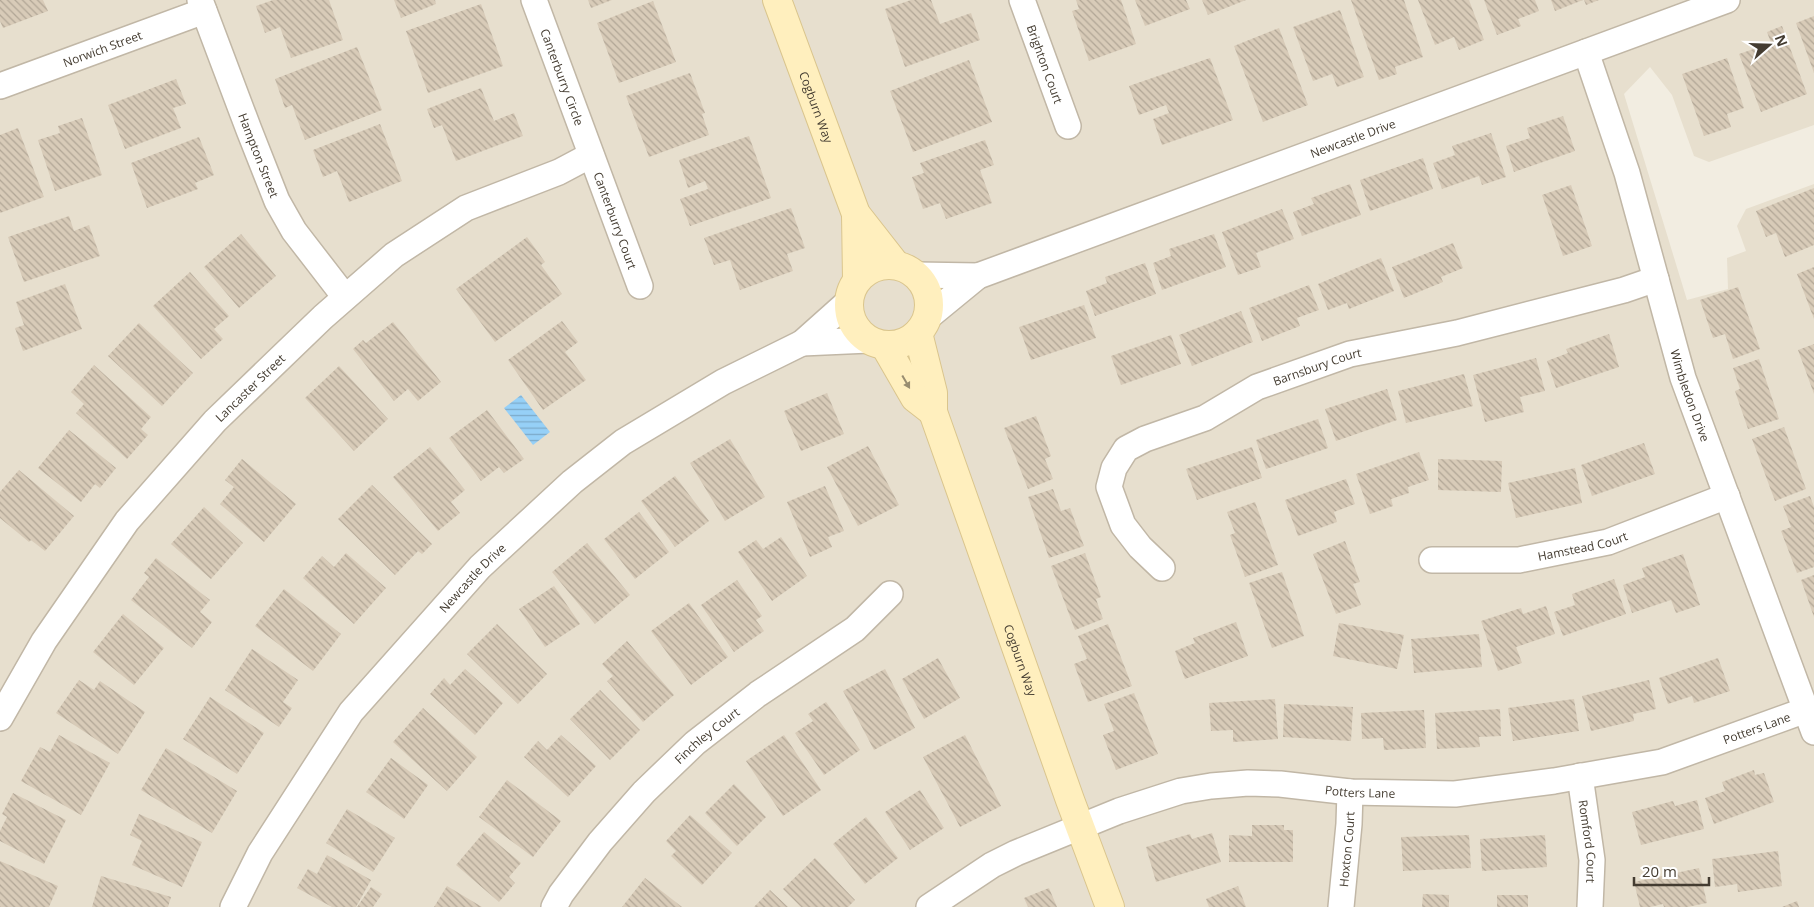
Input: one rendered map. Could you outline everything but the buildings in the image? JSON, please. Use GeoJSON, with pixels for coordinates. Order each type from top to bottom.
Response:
{"type":"FeatureCollection","features":[{"type":"Feature","properties":{"kind":"street","name":"Canterburry Circle"},"geometry":{"type":"LineString","coordinates":[[534,0],[591,155]]}},
{"type":"Feature","properties":{"kind":"street","name":"Cogburn Way"},"geometry":{"type":"LineString","coordinates":[[777,0],[856,214],[906,270]]}},
{"type":"Feature","properties":{"kind":"street","name":"Brighton Court"},"geometry":{"type":"LineString","coordinates":[[1022,0],[1068,126]]}},
{"type":"Feature","properties":{"kind":"street","name":"Newcastle Drive"},"geometry":{"type":"LineString","coordinates":[[923,325],[978,276],[1727,0]]}},
{"type":"Feature","properties":{"kind":"street","name":"Norwich Street"},"geometry":{"type":"LineString","coordinates":[[0,86],[202,5]]}},
{"type":"Feature","properties":{"kind":"street","name":"Hampton Street"},"geometry":{"type":"LineString","coordinates":[[202,5],[255,147],[278,201],[294,231],[345,297]]}},
{"type":"Feature","properties":{"kind":"street","name":"Wimbledon Drive"},"geometry":{"type":"LineString","coordinates":[[1586,52],[1628,173],[1683,378],[1810,721]]}},
{"type":"Feature","properties":{"kind":"street","name":"Canterburry Court"},"geometry":{"type":"LineString","coordinates":[[591,155],[640,286]]}},
{"type":"Feature","properties":{"kind":"street","name":"Lancaster Street"},"geometry":{"type":"LineString","coordinates":[[0,718],[44,641],[127,521],[215,421],[323,316],[394,255],[466,208],[558,172],[591,155]]}},
{"type":"Feature","properties":{"kind":"street","name":"Cogburn Way"},"geometry":{"type":"LineString","coordinates":[[853,290],[856,214]]}},
{"type":"Feature","properties":{"kind":"street"},"geometry":{"type":"LineString","coordinates":[[877,343],[902,343],[923,325],[928,293],[906,270],[874,267],[853,290],[853,325],[877,343],[915,398],[933,412]]}},
{"type":"Feature","properties":{"kind":"street","name":"Newcastle Drive"},"geometry":{"type":"LineString","coordinates":[[906,270],[978,276]]}},
{"type":"Feature","properties":{"kind":"street","name":"Barnsbury Court"},"geometry":{"type":"LineString","coordinates":[[1162,568],[1140,547],[1123,525],[1109,487],[1114,468],[1126,449],[1145,439],[1205,418],[1257,387],[1350,354],[1457,333],[1624,290],[1656,279]]}},
{"type":"Feature","properties":{"kind":"street","name":"Newcastle Drive"},"geometry":{"type":"LineString","coordinates":[[233,907],[260,853],[351,712],[480,567],[572,482],[623,442],[724,382],[802,343],[853,290]]}},
{"type":"Feature","properties":{"kind":"street","name":"Cogburn Way"},"geometry":{"type":"LineString","coordinates":[[923,325],[933,392],[933,412],[1110,907]]}},
{"type":"Feature","properties":{"kind":"street","name":"Newcastle Drive"},"geometry":{"type":"LineString","coordinates":[[802,343],[877,343]]}},
{"type":"Feature","properties":{"kind":"street","name":"Hamstead Court"},"geometry":{"type":"LineString","coordinates":[[1432,560],[1519,560],[1608,542],[1727,496]]}},
{"type":"Feature","properties":{"kind":"street","name":"Finchley Court"},"geometry":{"type":"LineString","coordinates":[[554,907],[561,894],[600,842],[644,792],[695,742],[758,694],[855,629],[890,594]]}},
{"type":"Feature","properties":{"kind":"street","name":"Potters Lane"},"geometry":{"type":"LineString","coordinates":[[929,907],[992,865],[1016,853],[1080,827],[1181,791],[1248,783],[1280,784],[1350,792],[1455,794],[1662,762],[1810,721]]}},
{"type":"Feature","properties":{"kind":"street","name":"Romford Court"},"geometry":{"type":"LineString","coordinates":[[1580,776],[1592,860],[1590,907]]}},
{"type":"Feature","properties":{"kind":"street","name":"Hoxton Court"},"geometry":{"type":"LineString","coordinates":[[1341,907],[1350,792]]}},
{"type":"Feature","properties":{"kind":"shaded area"},"geometry":{"type":"Polygon","coordinates":[[[0,0],[1814,0],[1814,125],[1709,162],[1694,156],[1672,95],[1650,67],[1624,94],[1687,300],[1728,289],[1727,258],[1746,251],[1737,226],[1746,209],[1814,184],[1814,907],[0,907],[0,0]]]}},
{"type":"Feature","properties":{"kind":"water"},"geometry":{"type":"Polygon","coordinates":[[[521,395],[550,432],[533,445],[504,408],[521,395]]]}}]}
